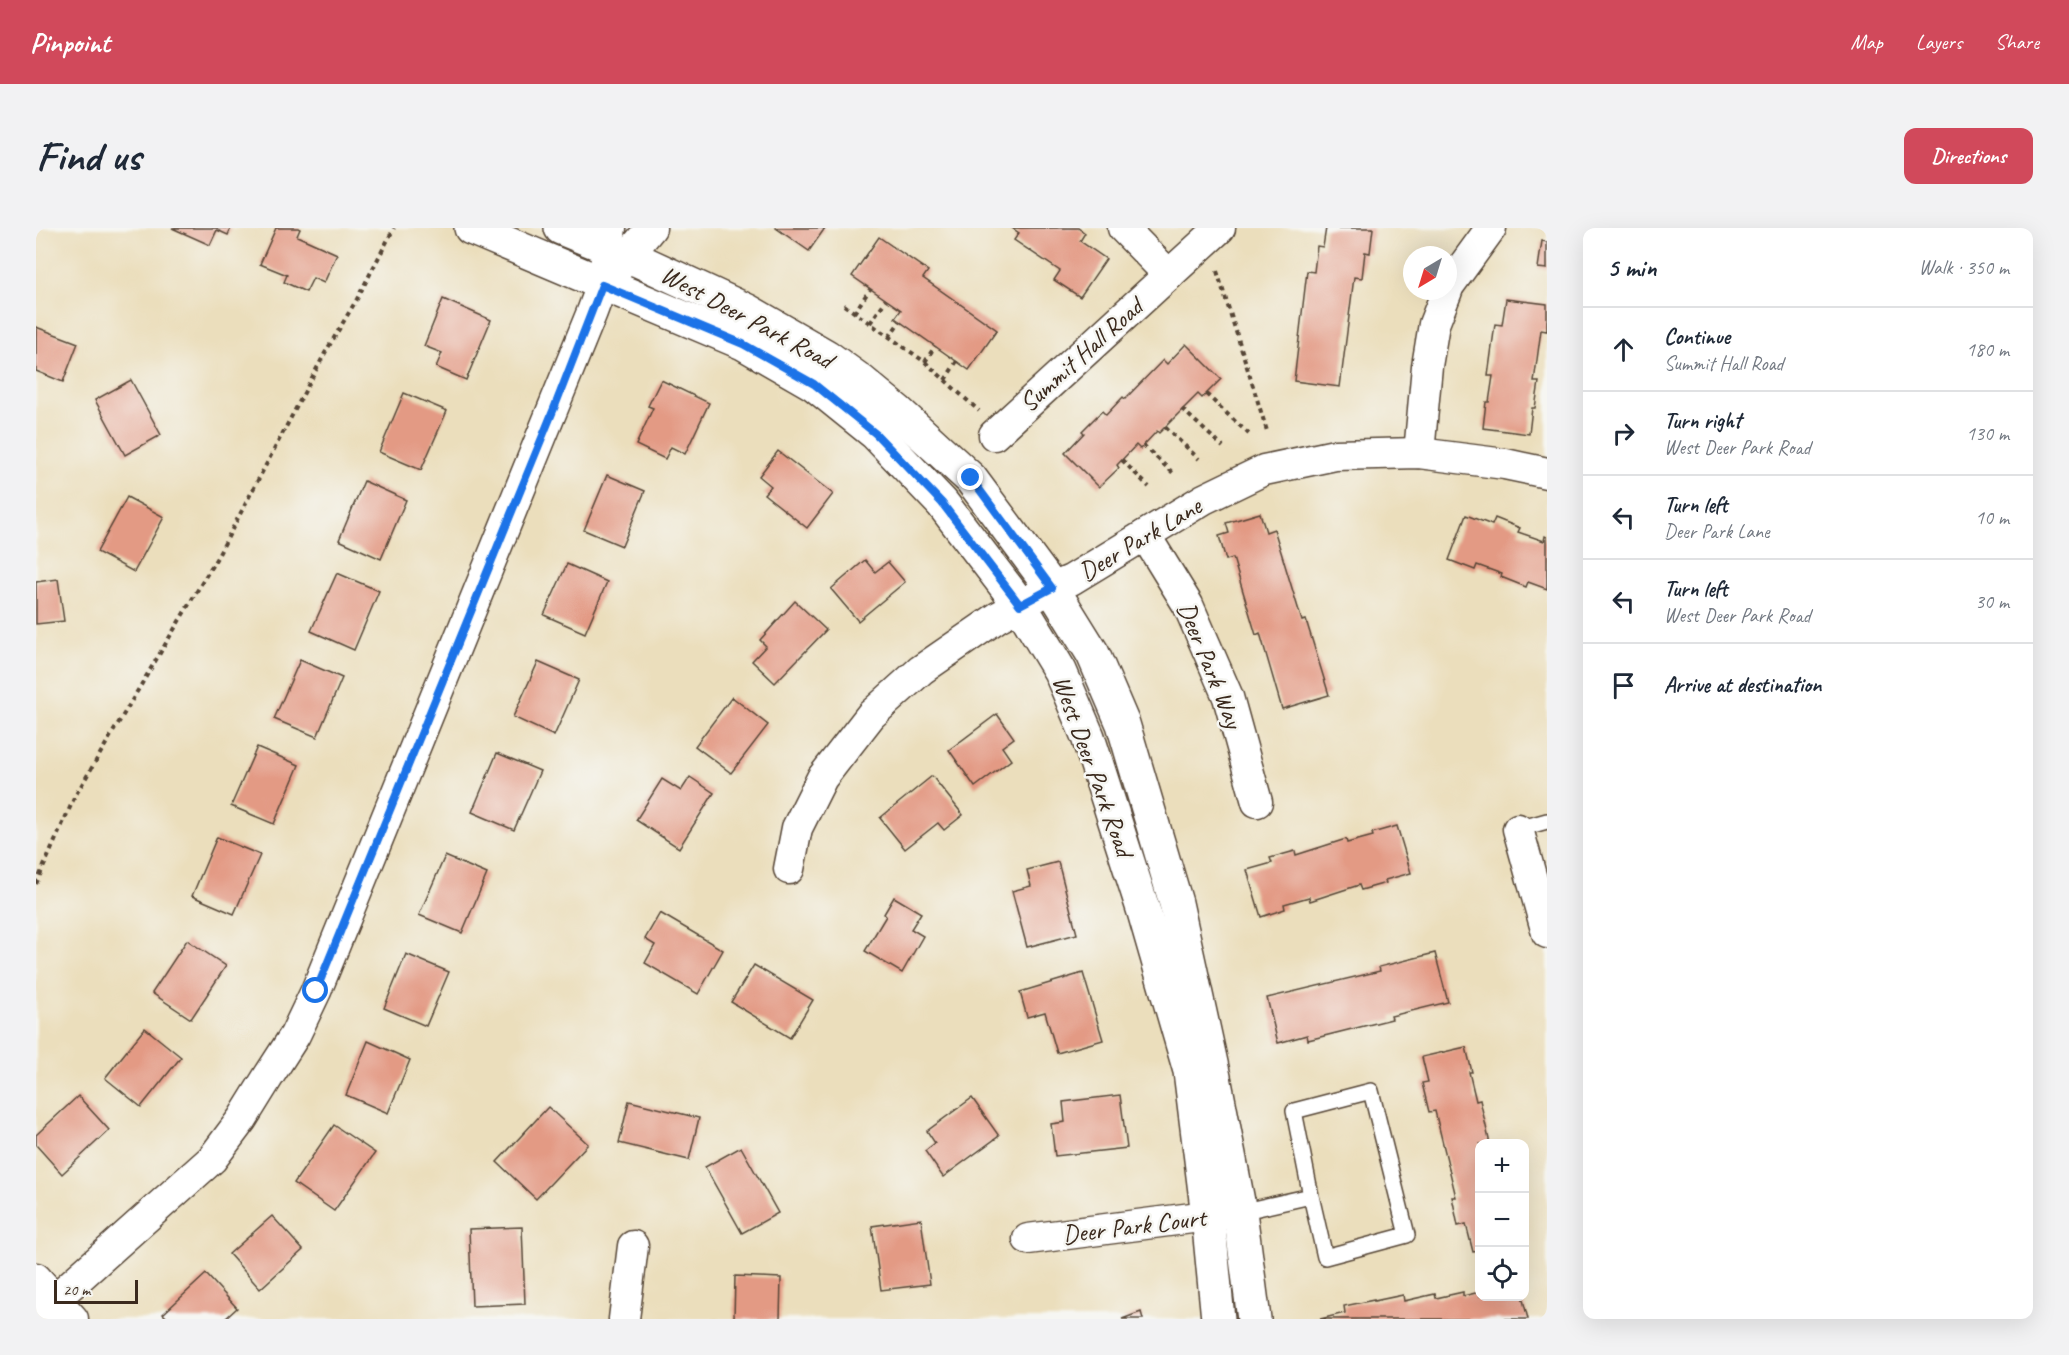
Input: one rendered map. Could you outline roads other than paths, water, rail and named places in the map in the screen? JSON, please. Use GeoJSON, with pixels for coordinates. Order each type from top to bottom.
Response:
{"type":"FeatureCollection","features":[{"type":"Feature","properties":{"kind":"street","name":"West Deer Park Road"},"geometry":{"type":"LineString","coordinates":[[471,228],[743,344],[814,384],[876,434],[942,503],[1020,605],[1060,671],[1088,737],[1144,912],[1190,1071],[1218,1319]]}},
{"type":"Feature","properties":{"kind":"street","name":"West Deer Park Road"},"geometry":{"type":"LineString","coordinates":[[561,228],[616,244],[748,311],[826,356],[862,382],[971,478],[1052,588],[1093,654],[1123,724],[1176,903],[1214,1077],[1240,1212],[1254,1319]]}},
{"type":"Feature","properties":{"kind":"street"},"geometry":{"type":"LineString","coordinates":[[50,1303],[212,1159],[242,1119],[295,1035],[321,980],[551,417],[616,244],[651,228]]}},
{"type":"Feature","properties":{"kind":"street"},"geometry":{"type":"LineString","coordinates":[[1123,228],[1169,275]]}},
{"type":"Feature","properties":{"kind":"street"},"geometry":{"type":"LineString","coordinates":[[1457,275],[1491,228]]}},
{"type":"Feature","properties":{"kind":"street","name":"Summit Hall Road"},"geometry":{"type":"LineString","coordinates":[[997,432],[1213,234]]}},
{"type":"Feature","properties":{"kind":"street"},"geometry":{"type":"LineString","coordinates":[[1419,453],[1432,334],[1443,300]]}},
{"type":"Feature","properties":{"kind":"street","name":"Deer Park Lane"},"geometry":{"type":"LineString","coordinates":[[789,869],[796,828],[822,778],[871,715],[921,670],[998,617],[1071,580],[1204,499],[1264,470],[1335,455],[1419,453],[1505,464],[1547,474]]}},
{"type":"Feature","properties":{"kind":"street","name":"Deer Park Way"},"geometry":{"type":"LineString","coordinates":[[1145,535],[1188,605],[1228,697],[1257,802]]}},
{"type":"Feature","properties":{"kind":"street"},"geometry":{"type":"LineString","coordinates":[[1518,829],[1547,933]]}},
{"type":"Feature","properties":{"kind":"street","name":"Deer Park Court"},"geometry":{"type":"LineString","coordinates":[[1028,1239],[1240,1212]]}},
{"type":"Feature","properties":{"kind":"street"},"geometry":{"type":"LineString","coordinates":[[624,1319],[633,1246]]}},
{"type":"Feature","properties":{"kind":"lane"},"geometry":{"type":"LineString","coordinates":[[1518,829],[1547,821]]}},
{"type":"Feature","properties":{"kind":"lane"},"geometry":{"type":"LineString","coordinates":[[1371,1091],[1407,1235],[1325,1257],[1311,1196],[1294,1111],[1371,1091]]}},
{"type":"Feature","properties":{"kind":"lane"},"geometry":{"type":"LineString","coordinates":[[1240,1212],[1311,1196]]}}]}
